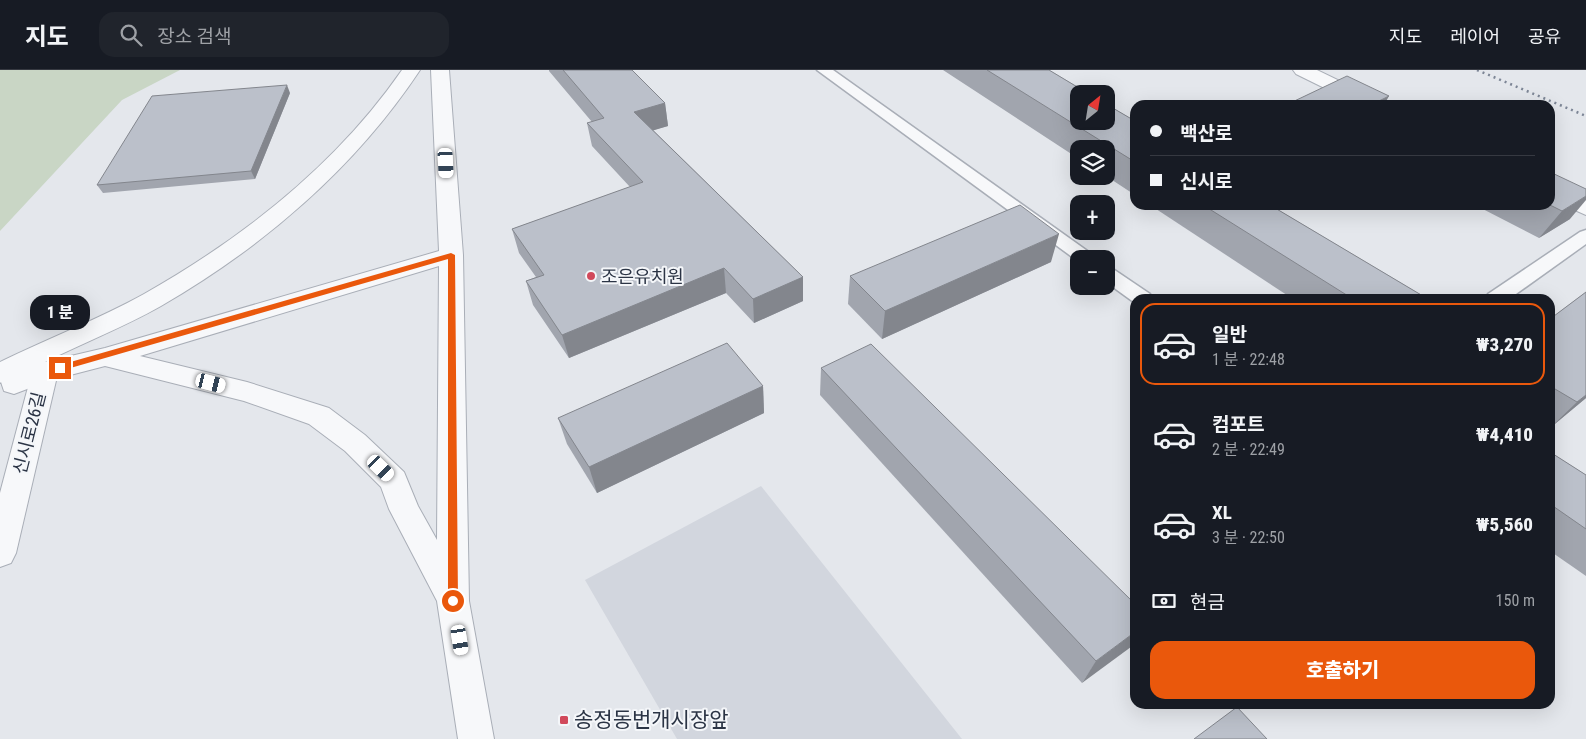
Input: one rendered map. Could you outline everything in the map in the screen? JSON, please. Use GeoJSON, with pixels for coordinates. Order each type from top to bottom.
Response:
{"type":"FeatureCollection","features":[{"type":"Feature","properties":{"kind":"street"},"geometry":{"type":"LineString","coordinates":[[0,373],[159,296],[226,252],[284,208],[333,164],[394,98],[411,70]]}},
{"type":"Feature","properties":{"kind":"street"},"geometry":{"type":"LineString","coordinates":[[440,70],[451,255],[453,601],[476,739]]}},
{"type":"Feature","properties":{"kind":"street"},"geometry":{"type":"LineString","coordinates":[[1302,70],[1364,100]]}},
{"type":"Feature","properties":{"kind":"street"},"geometry":{"type":"LineString","coordinates":[[1555,193],[1586,208]]}},
{"type":"Feature","properties":{"kind":"street"},"geometry":{"type":"LineString","coordinates":[[0,389],[45,372],[451,255]]}},
{"type":"Feature","properties":{"kind":"street"},"geometry":{"type":"LineString","coordinates":[[104,356],[247,392],[319,416],[355,443],[394,481],[404,509],[453,601]]}},
{"type":"Feature","properties":{"kind":"street","name":"신시로26길"},"geometry":{"type":"LineString","coordinates":[[1,542],[45,372]]}},
{"type":"Feature","properties":{"kind":"lane"},"geometry":{"type":"LineString","coordinates":[[824,70],[1074,250]]}},
{"type":"Feature","properties":{"kind":"lane"},"geometry":{"type":"LineString","coordinates":[[1502,294],[1586,236]]}},
{"type":"Feature","properties":{"kind":"lane"},"geometry":{"type":"LineString","coordinates":[[1115,280],[1135,294]]}},
{"type":"Feature","properties":{"kind":"shaded area"},"geometry":{"type":"Polygon","coordinates":[[[761,486],[962,739],[677,739],[585,580],[761,486]]]}},
{"type":"Feature","properties":{"kind":"green space"},"geometry":{"type":"Polygon","coordinates":[[[0,70],[180,70],[122,100],[0,231],[0,70]]]}},
{"type":"Feature","properties":{"kind":"building"},"geometry":{"type":"Polygon","coordinates":[[[563,70],[632,70],[665,103],[634,112],[803,277],[753,299],[724,268],[562,335],[526,281],[544,275],[512,229],[643,182],[587,123],[604,118],[563,70]]]}},
{"type":"Feature","properties":{"kind":"building"},"geometry":{"type":"Polygon","coordinates":[[[987,70],[1049,70],[1074,85],[1070,85],[1070,122],[987,70]]]}},
{"type":"Feature","properties":{"kind":"building"},"geometry":{"type":"Polygon","coordinates":[[[1347,76],[1389,96],[1381,100],[1297,100],[1347,76]]]}},
{"type":"Feature","properties":{"kind":"building"},"geometry":{"type":"Polygon","coordinates":[[[287,85],[251,171],[97,185],[152,96],[287,85]]]}},
{"type":"Feature","properties":{"kind":"building"},"geometry":{"type":"Polygon","coordinates":[[[1115,109],[1130,118],[1130,159],[1115,150],[1115,140],[1100,140],[1084,130],[1115,130],[1115,109]]]}},
{"type":"Feature","properties":{"kind":"building"},"geometry":{"type":"Polygon","coordinates":[[[1555,174],[1586,189],[1586,196],[1562,211],[1555,208],[1555,174]]]}},
{"type":"Feature","properties":{"kind":"building"},"geometry":{"type":"Polygon","coordinates":[[[1020,205],[1059,234],[885,311],[850,276],[1020,205]]]}},
{"type":"Feature","properties":{"kind":"building"},"geometry":{"type":"Polygon","coordinates":[[[1211,210],[1278,210],[1420,294],[1345,294],[1211,210]]]}},
{"type":"Feature","properties":{"kind":"building"},"geometry":{"type":"Polygon","coordinates":[[[1586,292],[1586,395],[1577,402],[1555,389],[1555,315],[1586,292]]]}},
{"type":"Feature","properties":{"kind":"building"},"geometry":{"type":"Polygon","coordinates":[[[727,343],[763,386],[589,467],[558,418],[727,343]]]}},
{"type":"Feature","properties":{"kind":"building"},"geometry":{"type":"Polygon","coordinates":[[[871,344],[1130,599],[1130,636],[1096,661],[821,368],[871,344]]]}},
{"type":"Feature","properties":{"kind":"building"},"geometry":{"type":"Polygon","coordinates":[[[1555,455],[1586,475],[1586,529],[1555,507],[1555,455]]]}},
{"type":"Feature","properties":{"kind":"building"},"geometry":{"type":"Polygon","coordinates":[[[1234,709],[1239,709],[1267,739],[1194,739],[1234,709]]]}},
{"type":"Feature","properties":{"kind":"railway"},"geometry":{"type":"LineString","coordinates":[[1477,70],[1548,100]]}},
{"type":"Feature","properties":{"kind":"railway"},"geometry":{"type":"LineString","coordinates":[[1555,103],[1586,116]]}},
{"type":"Feature","properties":{"kind":"place","name":"조은유치원"},"geometry":{"type":"Point","coordinates":[591,276]}},
{"type":"Feature","properties":{"kind":"place","name":"송정동번개시장앞"},"geometry":{"type":"Point","coordinates":[564,720]}},
{"type":"Feature","properties":{"kind":"route"},"geometry":{"type":"LineString","coordinates":[[60,368],[451,255],[453,601]]}}]}
